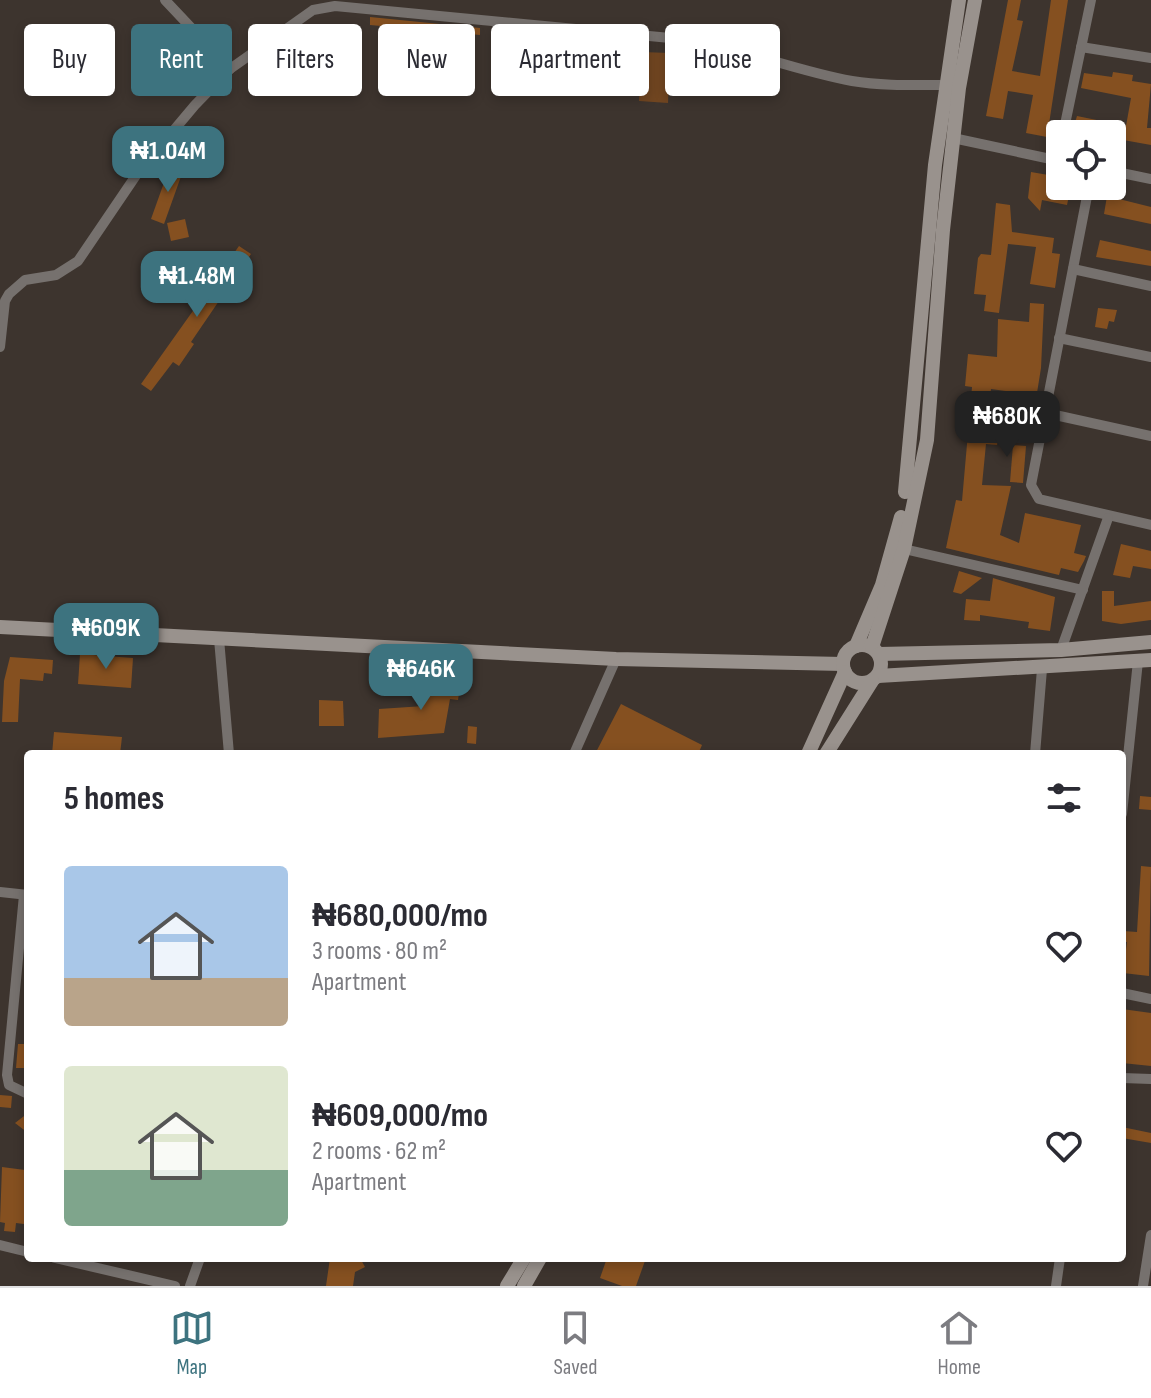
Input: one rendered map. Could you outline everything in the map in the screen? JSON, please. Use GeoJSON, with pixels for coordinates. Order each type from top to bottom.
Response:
{"type":"FeatureCollection","features":[{"type":"Feature","properties":{"kind":"main road"},"geometry":{"type":"LineString","coordinates":[[810,750],[844,668],[844,656],[856,646],[882,585],[906,487],[944,85],[959,0]]}},
{"type":"Feature","properties":{"kind":"main road"},"geometry":{"type":"LineString","coordinates":[[875,651],[904,549],[927,440],[953,138],[975,0]]}},
{"type":"Feature","properties":{"kind":"main road"},"geometry":{"type":"LineString","coordinates":[[0,627],[844,668]]}},
{"type":"Feature","properties":{"kind":"main road"},"geometry":{"type":"LineString","coordinates":[[856,646],[875,651],[1061,650],[1151,642]]}},
{"type":"Feature","properties":{"kind":"main road"},"geometry":{"type":"LineString","coordinates":[[829,750],[875,678],[882,661],[875,651]]}},
{"type":"Feature","properties":{"kind":"main road"},"geometry":{"type":"LineString","coordinates":[[844,668],[853,682],[875,678],[1145,661]]}},
{"type":"Feature","properties":{"kind":"main road"},"geometry":{"type":"LineString","coordinates":[[507,1286],[522,1262]]}},
{"type":"Feature","properties":{"kind":"main road"},"geometry":{"type":"LineString","coordinates":[[524,1286],[538,1262]]}},
{"type":"Feature","properties":{"kind":"street"},"geometry":{"type":"LineString","coordinates":[[165,0],[188,24]]}},
{"type":"Feature","properties":{"kind":"street"},"geometry":{"type":"LineString","coordinates":[[1066,120],[1091,0]]}},
{"type":"Feature","properties":{"kind":"street"},"geometry":{"type":"LineString","coordinates":[[232,68],[323,6],[691,40],[743,50],[804,70],[854,81],[944,85]]}},
{"type":"Feature","properties":{"kind":"street"},"geometry":{"type":"LineString","coordinates":[[1081,47],[1151,58]]}},
{"type":"Feature","properties":{"kind":"street"},"geometry":{"type":"LineString","coordinates":[[0,347],[5,301],[9,294],[25,280],[56,275],[78,261],[137,174],[206,96]]}},
{"type":"Feature","properties":{"kind":"street"},"geometry":{"type":"LineString","coordinates":[[953,138],[1046,157]]}},
{"type":"Feature","properties":{"kind":"street"},"geometry":{"type":"LineString","coordinates":[[1126,174],[1151,179]]}},
{"type":"Feature","properties":{"kind":"street"},"geometry":{"type":"LineString","coordinates":[[1086,200],[1031,485],[1039,499],[1108,518],[1151,525]]}},
{"type":"Feature","properties":{"kind":"street"},"geometry":{"type":"LineString","coordinates":[[1073,269],[1151,286]]}},
{"type":"Feature","properties":{"kind":"street"},"geometry":{"type":"LineString","coordinates":[[1059,338],[1151,357]]}},
{"type":"Feature","properties":{"kind":"street"},"geometry":{"type":"LineString","coordinates":[[1046,413],[1151,436]]}},
{"type":"Feature","properties":{"kind":"street"},"geometry":{"type":"LineString","coordinates":[[1061,650],[1108,518]]}},
{"type":"Feature","properties":{"kind":"street"},"geometry":{"type":"LineString","coordinates":[[904,549],[1083,590]]}},
{"type":"Feature","properties":{"kind":"street"},"geometry":{"type":"LineString","coordinates":[[219,639],[229,750]]}},
{"type":"Feature","properties":{"kind":"street"},"geometry":{"type":"LineString","coordinates":[[576,750],[616,659]]}},
{"type":"Feature","properties":{"kind":"street"},"geometry":{"type":"LineString","coordinates":[[1126,787],[1145,661]]}},
{"type":"Feature","properties":{"kind":"street"},"geometry":{"type":"LineString","coordinates":[[1035,750],[1042,669]]}},
{"type":"Feature","properties":{"kind":"street"},"geometry":{"type":"LineString","coordinates":[[0,892],[24,895]]}},
{"type":"Feature","properties":{"kind":"street"},"geometry":{"type":"LineString","coordinates":[[24,914],[7,1075],[9,1085],[24,1092]]}},
{"type":"Feature","properties":{"kind":"street"},"geometry":{"type":"LineString","coordinates":[[1126,994],[1151,999]]}},
{"type":"Feature","properties":{"kind":"street"},"geometry":{"type":"LineString","coordinates":[[1126,1078],[1151,1079]]}},
{"type":"Feature","properties":{"kind":"street"},"geometry":{"type":"LineString","coordinates":[[1143,1286],[1151,1235]]}},
{"type":"Feature","properties":{"kind":"street"},"geometry":{"type":"LineString","coordinates":[[0,1245],[24,1251]]}},
{"type":"Feature","properties":{"kind":"street"},"geometry":{"type":"LineString","coordinates":[[72,1262],[175,1286]]}},
{"type":"Feature","properties":{"kind":"street"},"geometry":{"type":"LineString","coordinates":[[190,1286],[199,1262]]}},
{"type":"Feature","properties":{"kind":"street"},"geometry":{"type":"LineString","coordinates":[[1056,1286],[1059,1262]]}},
{"type":"Feature","properties":{"kind":"shaded area"},"geometry":{"type":"Polygon","coordinates":[[[649,52],[665,53],[665,96],[668,96],[668,103],[639,101],[639,96],[649,96],[649,52]]]}},
{"type":"Feature","properties":{"kind":"building"},"geometry":{"type":"Polygon","coordinates":[[[1008,0],[1021,0],[1017,20],[1023,21],[1012,71],[1040,76],[1051,0],[1068,0],[1050,120],[1046,120],[1046,137],[1026,133],[1033,95],[1008,91],[1003,119],[986,116],[1008,0]]]}},
{"type":"Feature","properties":{"kind":"building"},"geometry":{"type":"Polygon","coordinates":[[[370,17],[440,24],[378,24],[370,25],[370,17]]]}},
{"type":"Feature","properties":{"kind":"building"},"geometry":{"type":"Polygon","coordinates":[[[1113,72],[1133,75],[1132,81],[1151,84],[1147,128],[1151,128],[1151,145],[1126,141],[1131,98],[1081,88],[1084,73],[1112,77],[1113,72]]]}},
{"type":"Feature","properties":{"kind":"building"},"geometry":{"type":"Polygon","coordinates":[[[1077,116],[1097,120],[1076,120],[1077,116]]]}},
{"type":"Feature","properties":{"kind":"building"},"geometry":{"type":"Polygon","coordinates":[[[171,163],[184,168],[164,224],[151,219],[171,163]]]}},
{"type":"Feature","properties":{"kind":"building"},"geometry":{"type":"Polygon","coordinates":[[[1031,172],[1046,175],[1046,200],[1068,200],[1067,205],[1042,200],[1040,211],[1028,198],[1031,172]]]}},
{"type":"Feature","properties":{"kind":"building"},"geometry":{"type":"Polygon","coordinates":[[[1106,200],[1123,200],[1151,207],[1151,224],[1104,214],[1106,200]]]}},
{"type":"Feature","properties":{"kind":"building"},"geometry":{"type":"Polygon","coordinates":[[[996,203],[1010,205],[1012,232],[1054,238],[1052,253],[1060,254],[1055,288],[1030,284],[1036,247],[1008,244],[999,313],[984,311],[986,295],[974,294],[978,258],[981,254],[991,255],[996,203]]]}},
{"type":"Feature","properties":{"kind":"building"},"geometry":{"type":"Polygon","coordinates":[[[185,219],[189,237],[171,241],[167,223],[185,219]]]}},
{"type":"Feature","properties":{"kind":"building"},"geometry":{"type":"Polygon","coordinates":[[[1100,240],[1151,251],[1151,266],[1096,257],[1100,240]]]}},
{"type":"Feature","properties":{"kind":"building"},"geometry":{"type":"Polygon","coordinates":[[[239,246],[251,254],[191,342],[194,344],[179,366],[173,362],[151,391],[141,384],[239,246]]]}},
{"type":"Feature","properties":{"kind":"building"},"geometry":{"type":"Polygon","coordinates":[[[1030,303],[1044,304],[1041,368],[1032,424],[1017,422],[1020,393],[991,389],[987,431],[999,432],[997,445],[986,444],[982,485],[1011,486],[1000,535],[1019,543],[1025,513],[1081,525],[1074,553],[1086,556],[1084,561],[1078,572],[1061,568],[1059,575],[946,548],[956,500],[962,501],[972,387],[965,386],[968,354],[997,357],[998,319],[1029,322],[1030,303]]]}},
{"type":"Feature","properties":{"kind":"building"},"geometry":{"type":"Polygon","coordinates":[[[1098,308],[1117,310],[1114,322],[1109,321],[1107,329],[1095,327],[1098,308]]]}},
{"type":"Feature","properties":{"kind":"building"},"geometry":{"type":"Polygon","coordinates":[[[1013,445],[1026,446],[1023,483],[1010,482],[1013,445]]]}},
{"type":"Feature","properties":{"kind":"building"},"geometry":{"type":"Polygon","coordinates":[[[1121,544],[1151,551],[1151,569],[1133,566],[1130,578],[1113,575],[1121,544]]]}},
{"type":"Feature","properties":{"kind":"building"},"geometry":{"type":"Polygon","coordinates":[[[959,571],[982,578],[961,594],[953,592],[959,571]]]}},
{"type":"Feature","properties":{"kind":"building"},"geometry":{"type":"Polygon","coordinates":[[[993,578],[1055,597],[1050,631],[1028,628],[1029,622],[980,615],[980,621],[964,620],[966,599],[990,601],[993,578]]]}},
{"type":"Feature","properties":{"kind":"building"},"geometry":{"type":"Polygon","coordinates":[[[1102,591],[1114,591],[1114,606],[1151,601],[1151,620],[1121,624],[1102,621],[1102,591]]]}},
{"type":"Feature","properties":{"kind":"building"},"geometry":{"type":"Polygon","coordinates":[[[80,654],[133,658],[131,688],[78,684],[80,654]]]}},
{"type":"Feature","properties":{"kind":"building"},"geometry":{"type":"Polygon","coordinates":[[[10,657],[53,660],[52,674],[44,673],[43,681],[20,679],[18,722],[2,722],[4,681],[10,657]]]}},
{"type":"Feature","properties":{"kind":"building"},"geometry":{"type":"Polygon","coordinates":[[[423,680],[461,681],[458,700],[450,699],[444,733],[378,738],[379,709],[424,706],[423,680]]]}},
{"type":"Feature","properties":{"kind":"building"},"geometry":{"type":"Polygon","coordinates":[[[319,700],[343,701],[344,726],[319,726],[319,700]]]}},
{"type":"Feature","properties":{"kind":"building"},"geometry":{"type":"Polygon","coordinates":[[[621,704],[702,745],[700,750],[597,750],[621,704]]]}},
{"type":"Feature","properties":{"kind":"building"},"geometry":{"type":"Polygon","coordinates":[[[468,726],[477,727],[476,744],[467,743],[468,726]]]}},
{"type":"Feature","properties":{"kind":"building"},"geometry":{"type":"Polygon","coordinates":[[[54,732],[122,737],[120,750],[52,750],[54,732]]]}},
{"type":"Feature","properties":{"kind":"building"},"geometry":{"type":"Polygon","coordinates":[[[1140,796],[1151,797],[1151,810],[1139,809],[1140,796]]]}},
{"type":"Feature","properties":{"kind":"building"},"geometry":{"type":"Polygon","coordinates":[[[1141,866],[1151,867],[1149,976],[1126,973],[1126,931],[1137,932],[1141,866]]]}},
{"type":"Feature","properties":{"kind":"building"},"geometry":{"type":"Polygon","coordinates":[[[1126,1010],[1151,1013],[1151,1066],[1126,1063],[1126,1010]]]}},
{"type":"Feature","properties":{"kind":"building"},"geometry":{"type":"Polygon","coordinates":[[[18,1044],[24,1044],[24,1068],[16,1068],[18,1044]]]}},
{"type":"Feature","properties":{"kind":"building"},"geometry":{"type":"Polygon","coordinates":[[[0,1095],[12,1096],[11,1108],[0,1107],[0,1095]]]}},
{"type":"Feature","properties":{"kind":"building"},"geometry":{"type":"Polygon","coordinates":[[[24,1116],[24,1130],[15,1123],[24,1116]]]}},
{"type":"Feature","properties":{"kind":"building"},"geometry":{"type":"Polygon","coordinates":[[[1126,1128],[1151,1133],[1151,1143],[1126,1139],[1126,1128]]]}},
{"type":"Feature","properties":{"kind":"building"},"geometry":{"type":"Polygon","coordinates":[[[2,1167],[24,1170],[24,1224],[16,1223],[15,1232],[4,1231],[5,1223],[0,1222],[2,1167]]]}},
{"type":"Feature","properties":{"kind":"building"},"geometry":{"type":"Polygon","coordinates":[[[329,1262],[362,1262],[365,1267],[355,1272],[353,1286],[326,1286],[329,1262]]]}},
{"type":"Feature","properties":{"kind":"building"},"geometry":{"type":"Polygon","coordinates":[[[606,1262],[645,1262],[636,1286],[622,1286],[600,1278],[606,1262]]]}}]}
